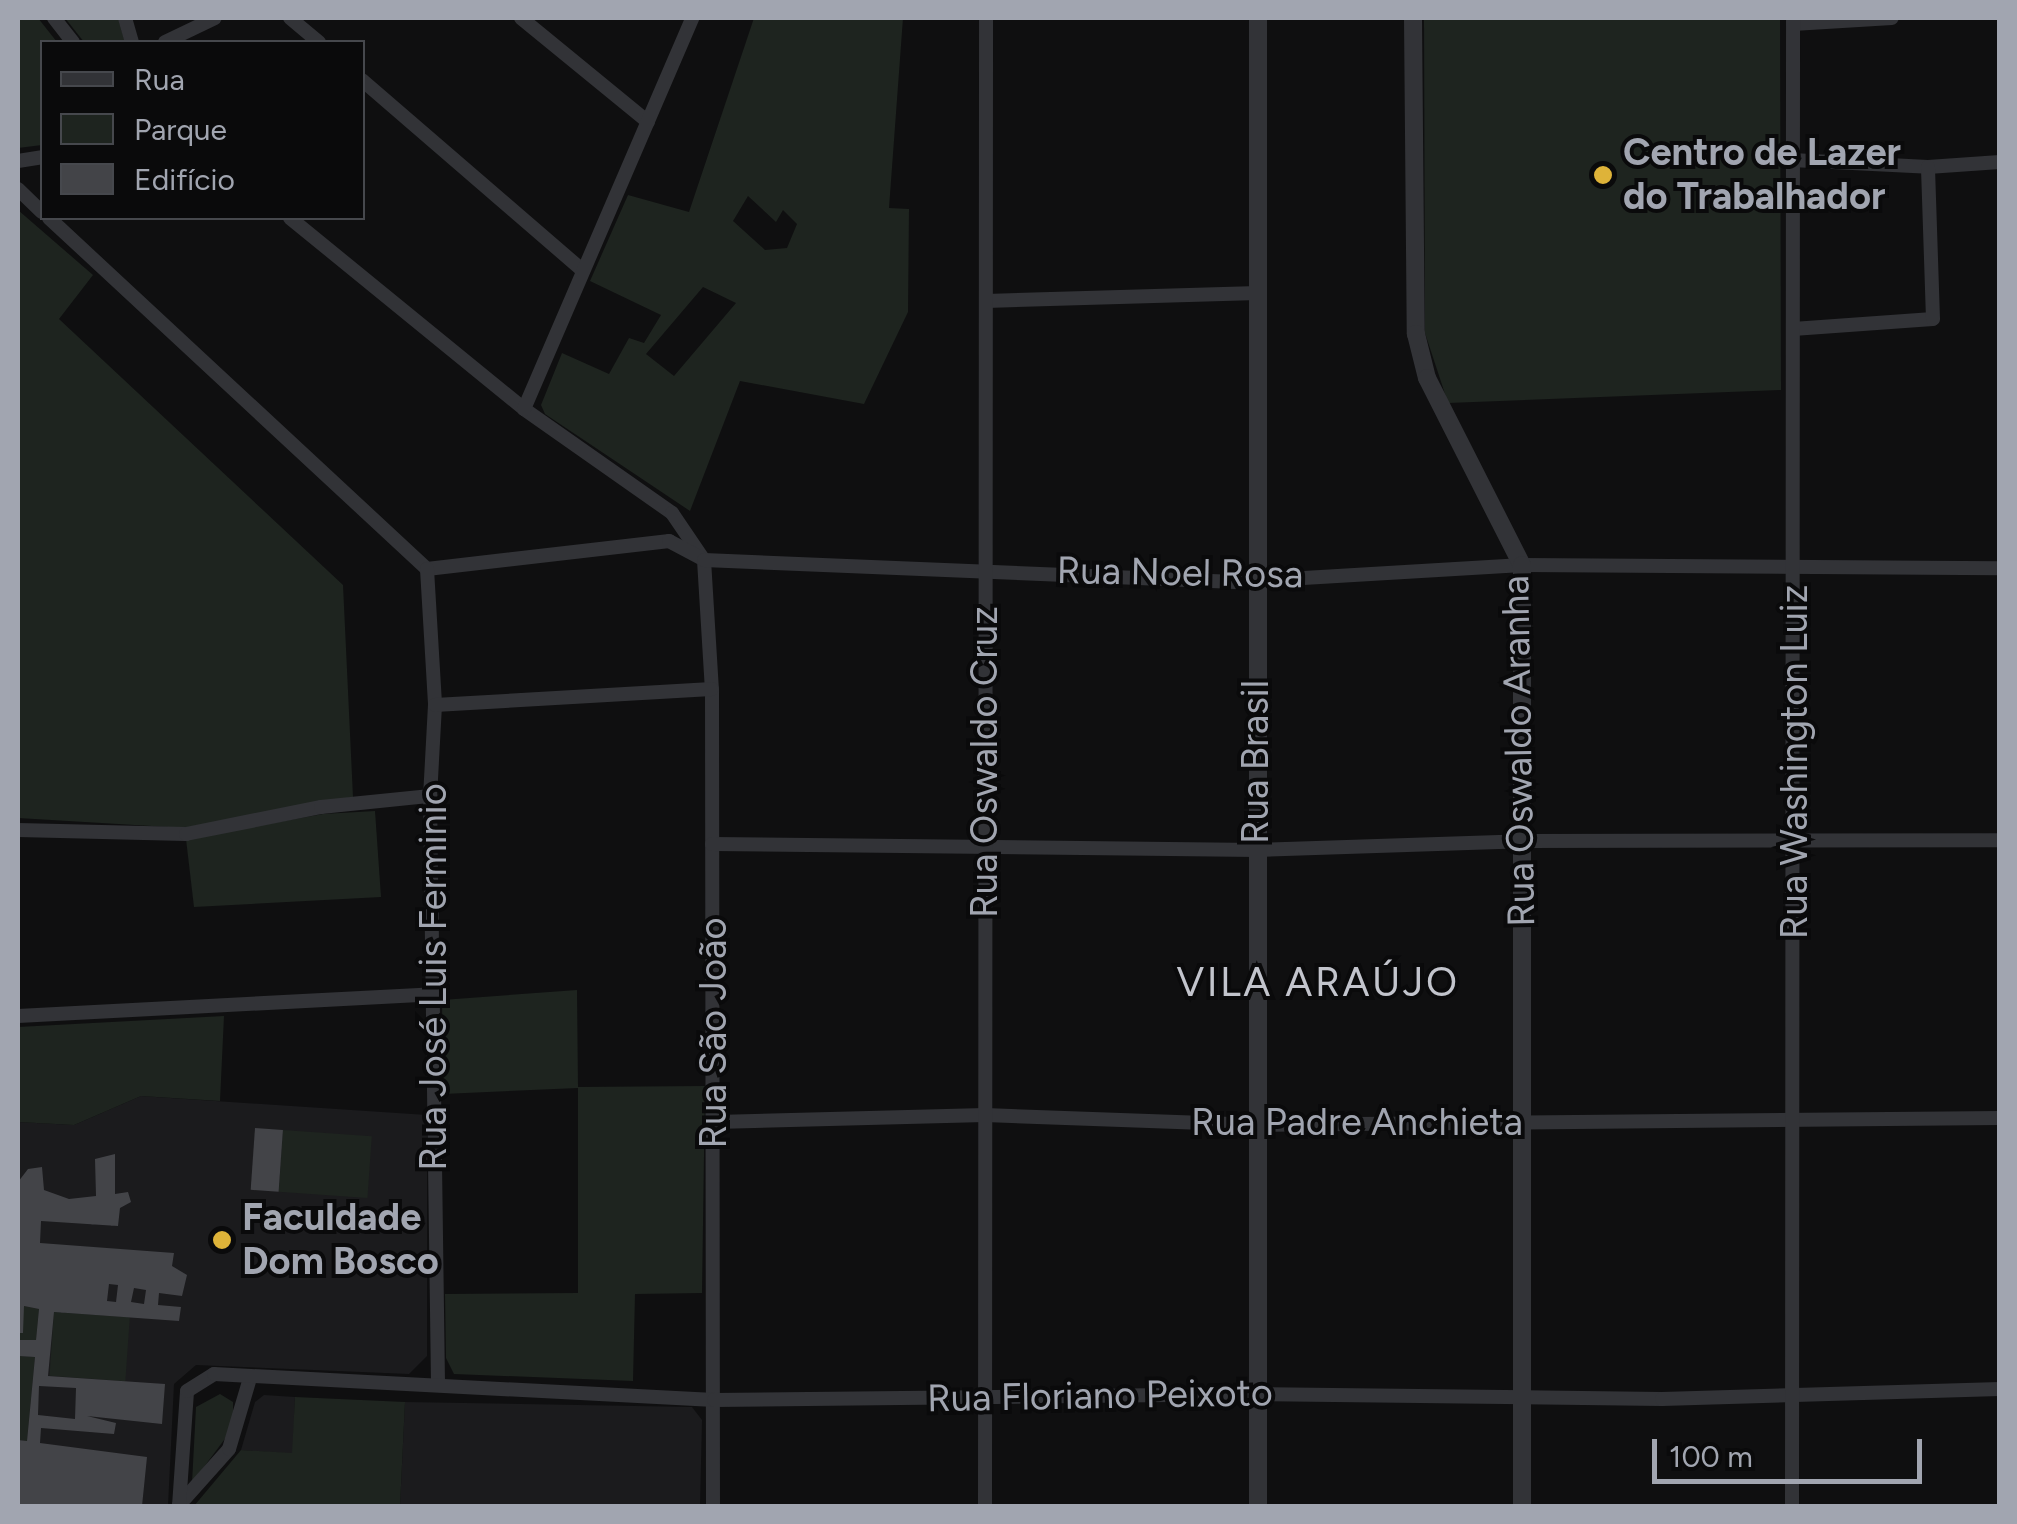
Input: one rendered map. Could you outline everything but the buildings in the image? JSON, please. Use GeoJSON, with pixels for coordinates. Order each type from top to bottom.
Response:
{"type":"FeatureCollection","features":[{"type":"Feature","properties":{"kind":"street"},"geometry":{"type":"LineString","coordinates":[[54,18],[71,40]]}},
{"type":"Feature","properties":{"kind":"street"},"geometry":{"type":"LineString","coordinates":[[168,40],[216,18]]}},
{"type":"Feature","properties":{"kind":"street"},"geometry":{"type":"LineString","coordinates":[[290,18],[317,40]]}},
{"type":"Feature","properties":{"kind":"street"},"geometry":{"type":"LineString","coordinates":[[521,18],[648,122]]}},
{"type":"Feature","properties":{"kind":"street"},"geometry":{"type":"LineString","coordinates":[[524,410],[692,18]]}},
{"type":"Feature","properties":{"kind":"street","name":"Rua Oswaldo Cruz"},"geometry":{"type":"LineString","coordinates":[[985,1506],[986,18]]}},
{"type":"Feature","properties":{"kind":"street","name":"Rua Brasil"},"geometry":{"type":"LineString","coordinates":[[1258,18],[1258,850],[1254,1125],[1258,1506]]}},
{"type":"Feature","properties":{"kind":"street","name":"Rua Oswaldo Aranha"},"geometry":{"type":"LineString","coordinates":[[1413,18],[1416,334],[1427,378],[1522,565],[1522,1506]]}},
{"type":"Feature","properties":{"kind":"street"},"geometry":{"type":"LineString","coordinates":[[1793,21],[1892,18]]}},
{"type":"Feature","properties":{"kind":"street","name":"Rua Washington Luiz"},"geometry":{"type":"LineString","coordinates":[[1792,1506],[1796,1121],[1793,21]]}},
{"type":"Feature","properties":{"kind":"street"},"geometry":{"type":"LineString","coordinates":[[365,83],[582,270]]}},
{"type":"Feature","properties":{"kind":"street"},"geometry":{"type":"LineString","coordinates":[[1792,160],[1928,167],[2000,162]]}},
{"type":"Feature","properties":{"kind":"street"},"geometry":{"type":"LineString","coordinates":[[1793,328],[1933,319],[1928,167]]}},
{"type":"Feature","properties":{"kind":"street"},"geometry":{"type":"LineString","coordinates":[[18,188],[40,210]]}},
{"type":"Feature","properties":{"kind":"street"},"geometry":{"type":"LineString","coordinates":[[50,220],[427,569]]}},
{"type":"Feature","properties":{"kind":"street"},"geometry":{"type":"LineString","coordinates":[[292,220],[524,410],[672,513],[704,560]]}},
{"type":"Feature","properties":{"kind":"street"},"geometry":{"type":"LineString","coordinates":[[986,301],[1258,294]]}},
{"type":"Feature","properties":{"kind":"street","name":"Rua Noel Rosa"},"geometry":{"type":"LineString","coordinates":[[427,569],[669,541],[704,560],[1255,578],[1522,565],[1796,562],[2000,568]]}},
{"type":"Feature","properties":{"kind":"street","name":"Rua São João"},"geometry":{"type":"LineString","coordinates":[[704,560],[712,689],[716,1122],[713,1506]]}},
{"type":"Feature","properties":{"kind":"street","name":"Rua José Luis Ferminio"},"geometry":{"type":"LineString","coordinates":[[427,569],[435,705],[430,796],[438,1385]]}},
{"type":"Feature","properties":{"kind":"street"},"geometry":{"type":"LineString","coordinates":[[435,705],[712,689]]}},
{"type":"Feature","properties":{"kind":"street"},"geometry":{"type":"LineString","coordinates":[[18,830],[186,834],[320,807],[430,796]]}},
{"type":"Feature","properties":{"kind":"street"},"geometry":{"type":"LineString","coordinates":[[712,844],[1258,850],[1522,841],[2000,840]]}},
{"type":"Feature","properties":{"kind":"street"},"geometry":{"type":"LineString","coordinates":[[18,1016],[433,994]]}},
{"type":"Feature","properties":{"kind":"street","name":"Rua Padre Anchieta"},"geometry":{"type":"LineString","coordinates":[[716,1122],[985,1115],[1254,1125],[2000,1118]]}},
{"type":"Feature","properties":{"kind":"street","name":"Rua Floriano Peixoto"},"geometry":{"type":"LineString","coordinates":[[179,1506],[186,1390],[201,1377],[714,1400],[1258,1394],[1792,1396],[2000,1389]]}},
{"type":"Feature","properties":{"kind":"street"},"geometry":{"type":"LineString","coordinates":[[179,1506],[230,1450],[250,1378]]}},
{"type":"Feature","properties":{"kind":"shaded area","name":"Faculdade Dom Bosco"},"geometry":{"type":"Polygon","coordinates":[[[141,1096],[427,1115],[427,1356],[409,1374],[196,1365],[174,1384],[168,1506],[18,1506],[18,1122],[74,1125],[141,1096]]]}},
{"type":"Feature","properties":{"kind":"shaded area"},"geometry":{"type":"Polygon","coordinates":[[[264,1395],[295,1397],[293,1454],[241,1450],[255,1402],[264,1395]]]}},
{"type":"Feature","properties":{"kind":"shaded area"},"geometry":{"type":"Polygon","coordinates":[[[405,1402],[692,1407],[702,1420],[700,1506],[400,1506],[405,1402]]]}},
{"type":"Feature","properties":{"kind":"green space"},"geometry":{"type":"Polygon","coordinates":[[[18,18],[38,18],[55,40],[40,40],[40,145],[18,148],[18,18]]]}},
{"type":"Feature","properties":{"kind":"green space"},"geometry":{"type":"Polygon","coordinates":[[[65,18],[118,18],[124,40],[82,40],[65,18]]]}},
{"type":"Feature","properties":{"kind":"green space"},"geometry":{"type":"Polygon","coordinates":[[[754,18],[903,18],[889,208],[909,209],[908,312],[864,404],[740,381],[690,511],[545,414],[541,405],[562,353],[609,374],[629,338],[644,343],[661,315],[590,281],[628,195],[689,212],[754,18]],[[748,196],[733,221],[765,250],[787,248],[797,224],[783,210],[776,222],[748,196]],[[703,287],[646,354],[674,376],[736,303],[703,287]]]}},
{"type":"Feature","properties":{"kind":"green space","name":"Centro de Lazer do Trabalhador"},"geometry":{"type":"Polygon","coordinates":[[[1424,18],[1780,18],[1781,390],[1448,403],[1425,333],[1424,18]]]}},
{"type":"Feature","properties":{"kind":"green space"},"geometry":{"type":"Polygon","coordinates":[[[18,210],[93,275],[59,319],[343,585],[353,797],[185,828],[18,818],[18,210]]]}},
{"type":"Feature","properties":{"kind":"green space"},"geometry":{"type":"Polygon","coordinates":[[[375,811],[381,897],[194,907],[186,839],[323,814],[375,811]]]}},
{"type":"Feature","properties":{"kind":"green space"},"geometry":{"type":"Polygon","coordinates":[[[577,990],[578,1087],[705,1086],[702,1293],[635,1294],[633,1381],[454,1374],[446,1358],[445,1294],[578,1293],[578,1088],[443,1094],[442,1000],[577,990]]]}},
{"type":"Feature","properties":{"kind":"green space"},"geometry":{"type":"Polygon","coordinates":[[[224,1016],[220,1101],[141,1096],[74,1125],[18,1122],[18,1027],[224,1016]]]}},
{"type":"Feature","properties":{"kind":"green space"},"geometry":{"type":"Polygon","coordinates":[[[283,1130],[372,1136],[367,1198],[279,1192],[283,1130]]]}},
{"type":"Feature","properties":{"kind":"green space"},"geometry":{"type":"Polygon","coordinates":[[[24,1306],[39,1309],[36,1340],[18,1340],[24,1306]]]}},
{"type":"Feature","properties":{"kind":"green space"},"geometry":{"type":"Polygon","coordinates":[[[54,1312],[130,1317],[125,1381],[50,1376],[54,1312]]]}},
{"type":"Feature","properties":{"kind":"green space"},"geometry":{"type":"Polygon","coordinates":[[[18,1356],[35,1357],[27,1441],[18,1440],[18,1356]]]}},
{"type":"Feature","properties":{"kind":"green space"},"geometry":{"type":"Polygon","coordinates":[[[220,1394],[233,1402],[233,1428],[192,1483],[196,1407],[220,1394]]]}},
{"type":"Feature","properties":{"kind":"green space"},"geometry":{"type":"Polygon","coordinates":[[[295,1397],[405,1402],[400,1506],[194,1506],[241,1450],[292,1453],[295,1397]]]}},
{"type":"Feature","properties":{"kind":"place","name":"Centro de Lazer do Trabalhador"},"geometry":{"type":"Point","coordinates":[1603,175]}},
{"type":"Feature","properties":{"kind":"place","name":"Faculdade Dom Bosco"},"geometry":{"type":"Point","coordinates":[222,1240]}},
{"type":"Feature","properties":{"kind":"district","name":"VILA ARAÚJO"},"geometry":{"type":"Point","coordinates":[1318,982]}}]}
